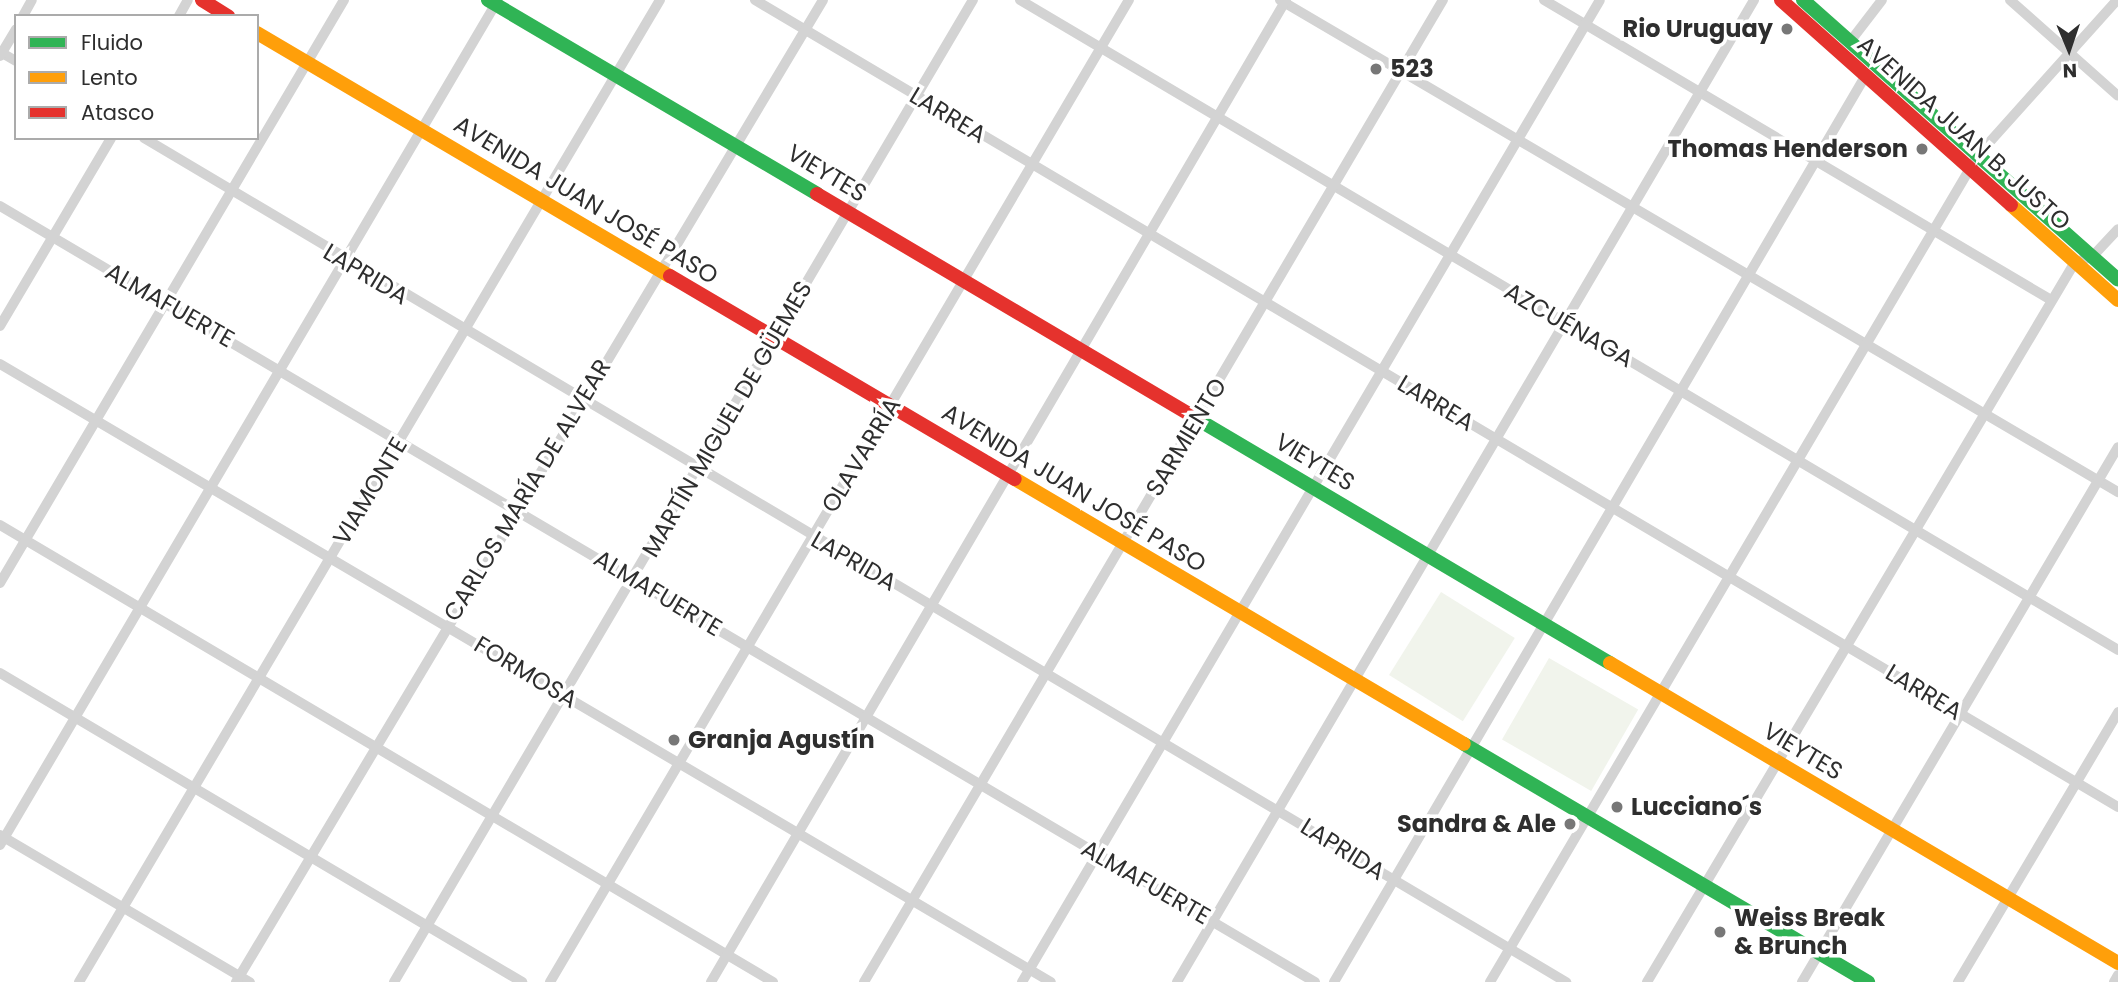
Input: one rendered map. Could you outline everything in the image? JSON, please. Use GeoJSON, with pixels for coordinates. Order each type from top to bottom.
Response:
{"type":"FeatureCollection","features":[{"type":"Feature","properties":{"kind":"main road"},"geometry":{"type":"LineString","coordinates":[[202,0],[225,14]]}},
{"type":"Feature","properties":{"kind":"main road","name":"AVENIDA JUAN B. JUSTO"},"geometry":{"type":"LineString","coordinates":[[1781,0],[2118,300]]}},
{"type":"Feature","properties":{"kind":"main road","name":"AVENIDA JUAN B. JUSTO"},"geometry":{"type":"LineString","coordinates":[[1803,0],[1852,34],[1978,155],[2118,280]]}},
{"type":"Feature","properties":{"kind":"main road","name":"VIEYTES"},"geometry":{"type":"LineString","coordinates":[[494,1],[2118,963]]}},
{"type":"Feature","properties":{"kind":"main road","name":"AVENIDA JUAN JOSÉ PASO"},"geometry":{"type":"LineString","coordinates":[[259,34],[1868,982]]}},
{"type":"Feature","properties":{"kind":"street"},"geometry":{"type":"LineString","coordinates":[[0,583],[344,0]]}},
{"type":"Feature","properties":{"kind":"street","name":"VIAMONTE"},"geometry":{"type":"LineString","coordinates":[[79,982],[660,0]]}},
{"type":"Feature","properties":{"kind":"street","name":"LARREA"},"geometry":{"type":"LineString","coordinates":[[755,0],[2118,807]]}},
{"type":"Feature","properties":{"kind":"street","name":"CARLOS MARÍA DE ALVEAR"},"geometry":{"type":"LineString","coordinates":[[238,979],[657,269],[736,146],[823,0]]}},
{"type":"Feature","properties":{"kind":"street","name":"MARTÍN MIGUEL DE GÜEMES"},"geometry":{"type":"LineString","coordinates":[[394,982],[973,0]]}},
{"type":"Feature","properties":{"kind":"street","name":"AZCUÉNAGA"},"geometry":{"type":"LineString","coordinates":[[1020,0],[1450,256],[1566,320],[1682,392],[2118,650]]}},
{"type":"Feature","properties":{"kind":"street","name":"OLAVARRÍA"},"geometry":{"type":"LineString","coordinates":[[550,982],[1129,0]]}},
{"type":"Feature","properties":{"kind":"street","name":"SARMIENTO"},"geometry":{"type":"LineString","coordinates":[[864,982],[1443,0]]}},
{"type":"Feature","properties":{"kind":"street"},"geometry":{"type":"LineString","coordinates":[[1544,0],[1701,90],[2051,300]]}},
{"type":"Feature","properties":{"kind":"street"},"geometry":{"type":"LineString","coordinates":[[1022,982],[1600,0]]}},
{"type":"Feature","properties":{"kind":"street"},"geometry":{"type":"LineString","coordinates":[[1177,982],[1755,0]]}},
{"type":"Feature","properties":{"kind":"street"},"geometry":{"type":"LineString","coordinates":[[1334,982],[1867,77],[1852,34],[1882,0]]}},
{"type":"Feature","properties":{"kind":"street"},"geometry":{"type":"LineString","coordinates":[[2010,0],[2118,96]]}},
{"type":"Feature","properties":{"kind":"street"},"geometry":{"type":"LineString","coordinates":[[1490,982],[1590,818],[1969,168],[2117,0]]}},
{"type":"Feature","properties":{"kind":"street"},"geometry":{"type":"LineString","coordinates":[[250,982],[238,979],[125,905],[2,839],[422,130],[494,1]]}},
{"type":"Feature","properties":{"kind":"street"},"geometry":{"type":"LineString","coordinates":[[711,982],[1151,234],[1284,1],[2118,492]]}},
{"type":"Feature","properties":{"kind":"street"},"geometry":{"type":"LineString","coordinates":[[1,55],[14,32]]}},
{"type":"Feature","properties":{"kind":"street"},"geometry":{"type":"LineString","coordinates":[[0,326],[110,140]]}},
{"type":"Feature","properties":{"kind":"street","name":"LAPRIDA"},"geometry":{"type":"LineString","coordinates":[[147,140],[344,261],[1162,744],[1279,809],[1394,881],[1566,982]]}},
{"type":"Feature","properties":{"kind":"street","name":"ALMAFUERTE"},"geometry":{"type":"LineString","coordinates":[[0,206],[1315,982]]}},
{"type":"Feature","properties":{"kind":"street"},"geometry":{"type":"LineString","coordinates":[[1647,982],[2051,300],[2075,262],[2092,257],[2118,229]]}},
{"type":"Feature","properties":{"kind":"street","name":"FORMOSA"},"geometry":{"type":"LineString","coordinates":[[0,364],[97,418],[1051,982]]}},
{"type":"Feature","properties":{"kind":"street"},"geometry":{"type":"LineString","coordinates":[[1802,982],[2118,447]]}},
{"type":"Feature","properties":{"kind":"street"},"geometry":{"type":"LineString","coordinates":[[0,525],[773,982]]}},
{"type":"Feature","properties":{"kind":"street"},"geometry":{"type":"LineString","coordinates":[[0,673],[522,982]]}},
{"type":"Feature","properties":{"kind":"street"},"geometry":{"type":"LineString","coordinates":[[1958,982],[2118,712]]}},
{"type":"Feature","properties":{"kind":"street"},"geometry":{"type":"LineString","coordinates":[[2114,982],[2118,975]]}},
{"type":"Feature","properties":{"kind":"shaded area"},"geometry":{"type":"Polygon","coordinates":[[[1441,592],[1515,638],[1463,721],[1389,675],[1441,592]]]}},
{"type":"Feature","properties":{"kind":"shaded area"},"geometry":{"type":"Polygon","coordinates":[[[1549,658],[1638,710],[1591,791],[1502,739],[1549,658]]]}},
{"type":"Feature","properties":{"kind":"traffic: fast"},"geometry":{"type":"LineString","coordinates":[[488,0],[817,194]]}},
{"type":"Feature","properties":{"kind":"traffic: fast"},"geometry":{"type":"LineString","coordinates":[[1803,0],[2118,280]]}},
{"type":"Feature","properties":{"kind":"traffic: fast"},"geometry":{"type":"LineString","coordinates":[[1197,419],[1610,663]]}},
{"type":"Feature","properties":{"kind":"traffic: fast"},"geometry":{"type":"LineString","coordinates":[[1464,744],[1868,982]]}},
{"type":"Feature","properties":{"kind":"traffic: slow"},"geometry":{"type":"LineString","coordinates":[[259,34],[670,276]]}},
{"type":"Feature","properties":{"kind":"traffic: slow"},"geometry":{"type":"LineString","coordinates":[[2011,205],[2118,300]]}},
{"type":"Feature","properties":{"kind":"traffic: slow"},"geometry":{"type":"LineString","coordinates":[[1015,479],[1464,744]]}},
{"type":"Feature","properties":{"kind":"traffic: slow"},"geometry":{"type":"LineString","coordinates":[[1610,663],[2118,963]]}},
{"type":"Feature","properties":{"kind":"traffic: jam"},"geometry":{"type":"LineString","coordinates":[[202,0],[225,14]]}},
{"type":"Feature","properties":{"kind":"traffic: jam"},"geometry":{"type":"LineString","coordinates":[[1781,0],[2011,205]]}},
{"type":"Feature","properties":{"kind":"traffic: jam"},"geometry":{"type":"LineString","coordinates":[[817,194],[1197,419]]}},
{"type":"Feature","properties":{"kind":"traffic: jam"},"geometry":{"type":"LineString","coordinates":[[670,276],[1015,479]]}},
{"type":"Feature","properties":{"kind":"place","name":"Rio Uruguay"},"geometry":{"type":"Point","coordinates":[1787,29]}},
{"type":"Feature","properties":{"kind":"place","name":"523"},"geometry":{"type":"Point","coordinates":[1376,69]}},
{"type":"Feature","properties":{"kind":"place","name":"Thomas Henderson"},"geometry":{"type":"Point","coordinates":[1922,149]}},
{"type":"Feature","properties":{"kind":"place","name":"Granja Agustín"},"geometry":{"type":"Point","coordinates":[674,740]}},
{"type":"Feature","properties":{"kind":"place","name":"Lucciano´s"},"geometry":{"type":"Point","coordinates":[1617,807]}},
{"type":"Feature","properties":{"kind":"place","name":"Sandra & Ale"},"geometry":{"type":"Point","coordinates":[1570,824]}},
{"type":"Feature","properties":{"kind":"place","name":"Weiss Break & Brunch"},"geometry":{"type":"Point","coordinates":[1720,932]}}]}
